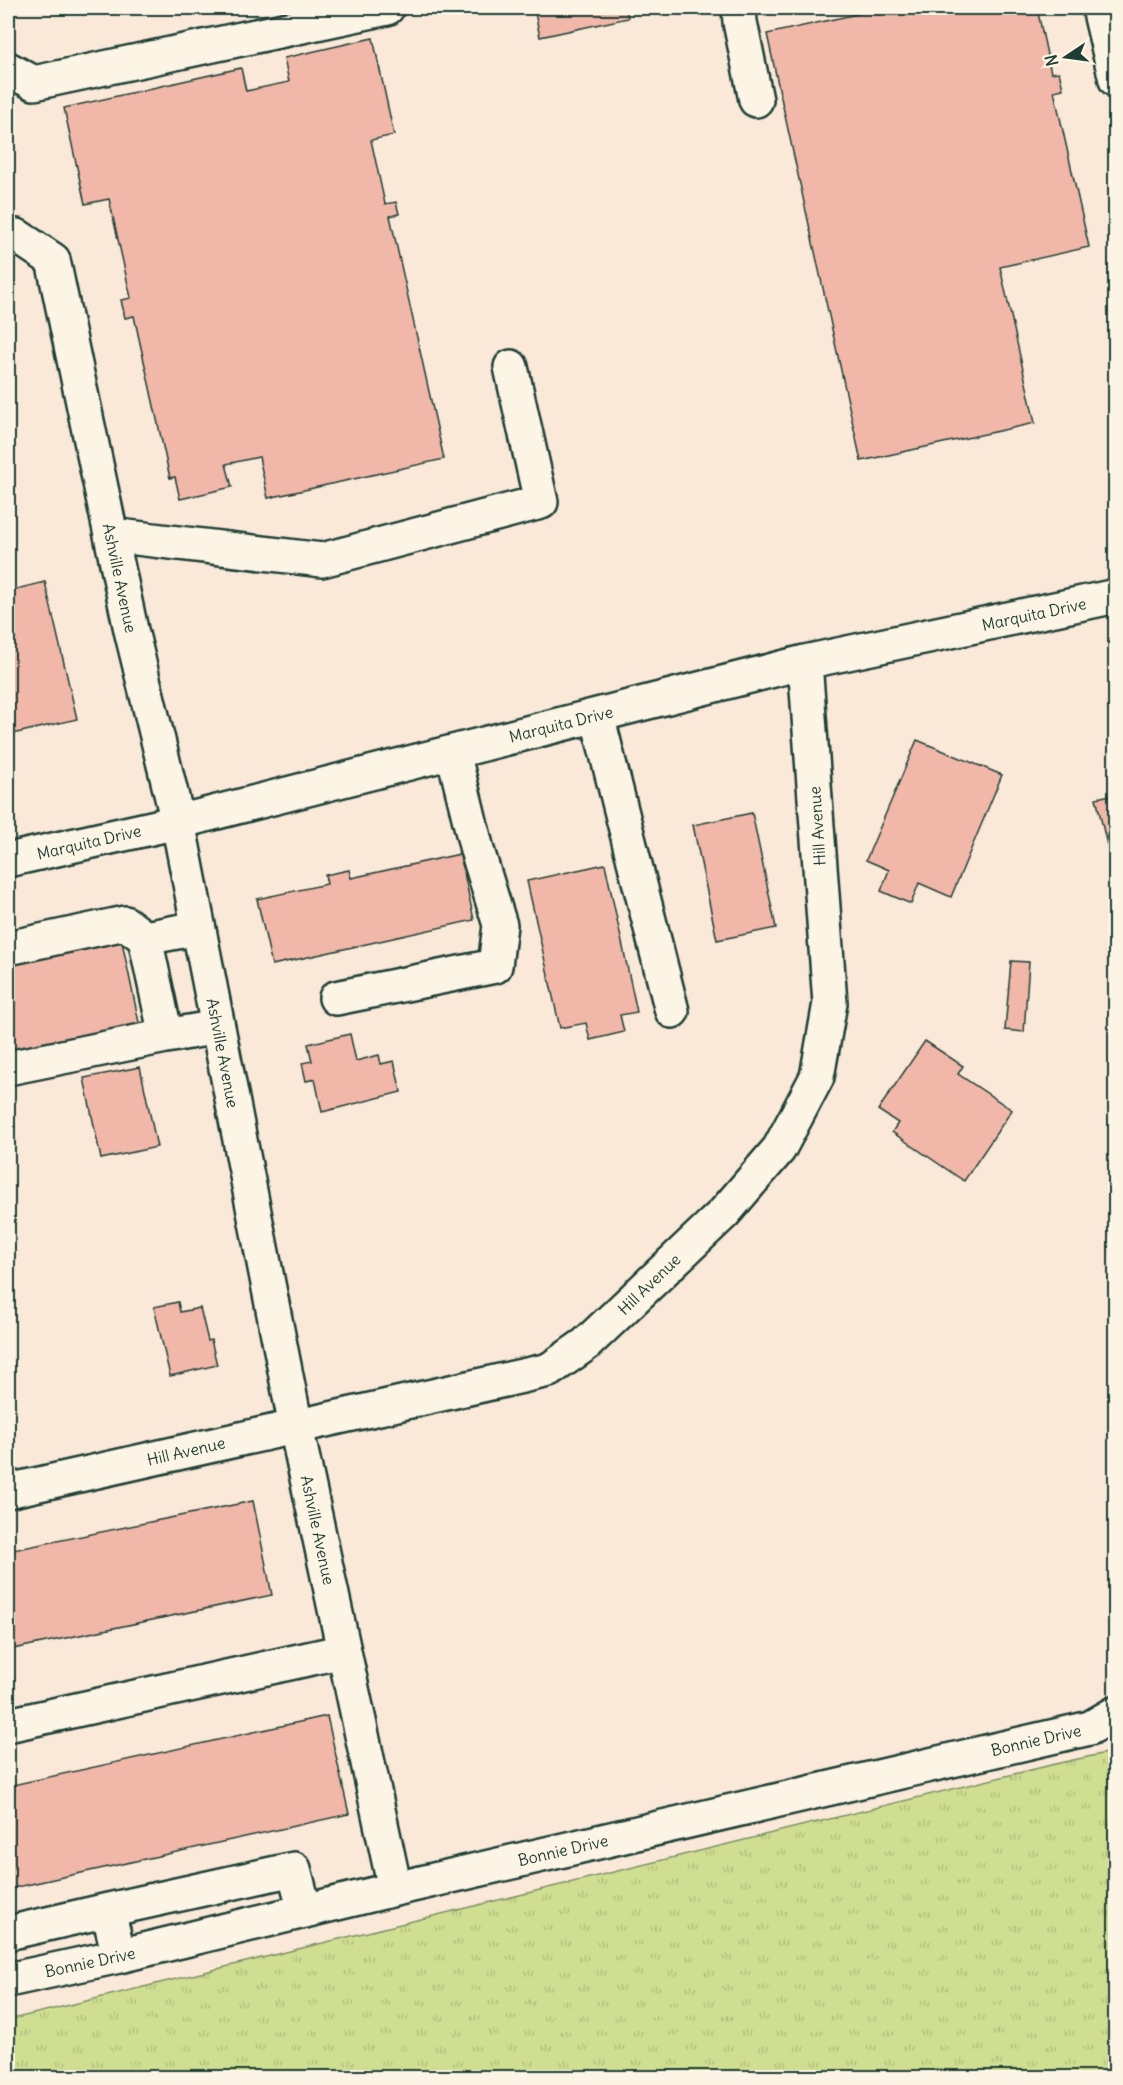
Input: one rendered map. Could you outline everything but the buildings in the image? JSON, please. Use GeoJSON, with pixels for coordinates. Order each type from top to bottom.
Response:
{"type":"FeatureCollection","features":[{"type":"Feature","properties":{"kind":"street"},"geometry":{"type":"LineString","coordinates":[[8,69],[34,83],[256,21],[387,8]]}},
{"type":"Feature","properties":{"kind":"street"},"geometry":{"type":"LineString","coordinates":[[739,8],[756,100]]}},
{"type":"Feature","properties":{"kind":"street"},"geometry":{"type":"LineString","coordinates":[[1099,8],[1116,80]]}},
{"type":"Feature","properties":{"kind":"street","name":"Ashville Avenue"},"geometry":{"type":"LineString","coordinates":[[12,237],[53,260],[131,630],[178,822],[296,1427],[395,1889]]}},
{"type":"Feature","properties":{"kind":"street"},"geometry":{"type":"LineString","coordinates":[[111,535],[322,560],[541,502],[511,367]]}},
{"type":"Feature","properties":{"kind":"street","name":"Marquita Drive"},"geometry":{"type":"LineString","coordinates":[[8,860],[178,822],[805,662],[1116,596]]}},
{"type":"Feature","properties":{"kind":"street","name":"Hill Avenue"},"geometry":{"type":"LineString","coordinates":[[8,1491],[549,1370],[586,1344],[715,1221],[779,1149],[817,1077],[830,1003],[805,662]]}},
{"type":"Feature","properties":{"kind":"street"},"geometry":{"type":"LineString","coordinates":[[597,715],[672,1011]]}},
{"type":"Feature","properties":{"kind":"street"},"geometry":{"type":"LineString","coordinates":[[336,998],[495,966],[500,924],[477,850],[453,752]]}},
{"type":"Feature","properties":{"kind":"street"},"geometry":{"type":"LineString","coordinates":[[8,948],[125,923],[146,938],[166,1036]]}},
{"type":"Feature","properties":{"kind":"street"},"geometry":{"type":"LineString","coordinates":[[146,938],[198,928]]}},
{"type":"Feature","properties":{"kind":"street"},"geometry":{"type":"LineString","coordinates":[[8,1068],[218,1027]]}},
{"type":"Feature","properties":{"kind":"street"},"geometry":{"type":"LineString","coordinates":[[8,1725],[344,1651]]}},
{"type":"Feature","properties":{"kind":"street","name":"Bonnie Drive"},"geometry":{"type":"LineString","coordinates":[[8,1980],[119,1956],[395,1889],[1090,1728],[1116,1713]]}},
{"type":"Feature","properties":{"kind":"street"},"geometry":{"type":"LineString","coordinates":[[8,1933],[294,1869],[305,1911]]}},
{"type":"Feature","properties":{"kind":"street"},"geometry":{"type":"LineString","coordinates":[[108,1910],[119,1956]]}},
{"type":"Feature","properties":{"kind":"green space"},"geometry":{"type":"Polygon","coordinates":[[[1115,1751],[1115,2077],[8,2077],[8,2020],[1115,1751]]]}}]}
